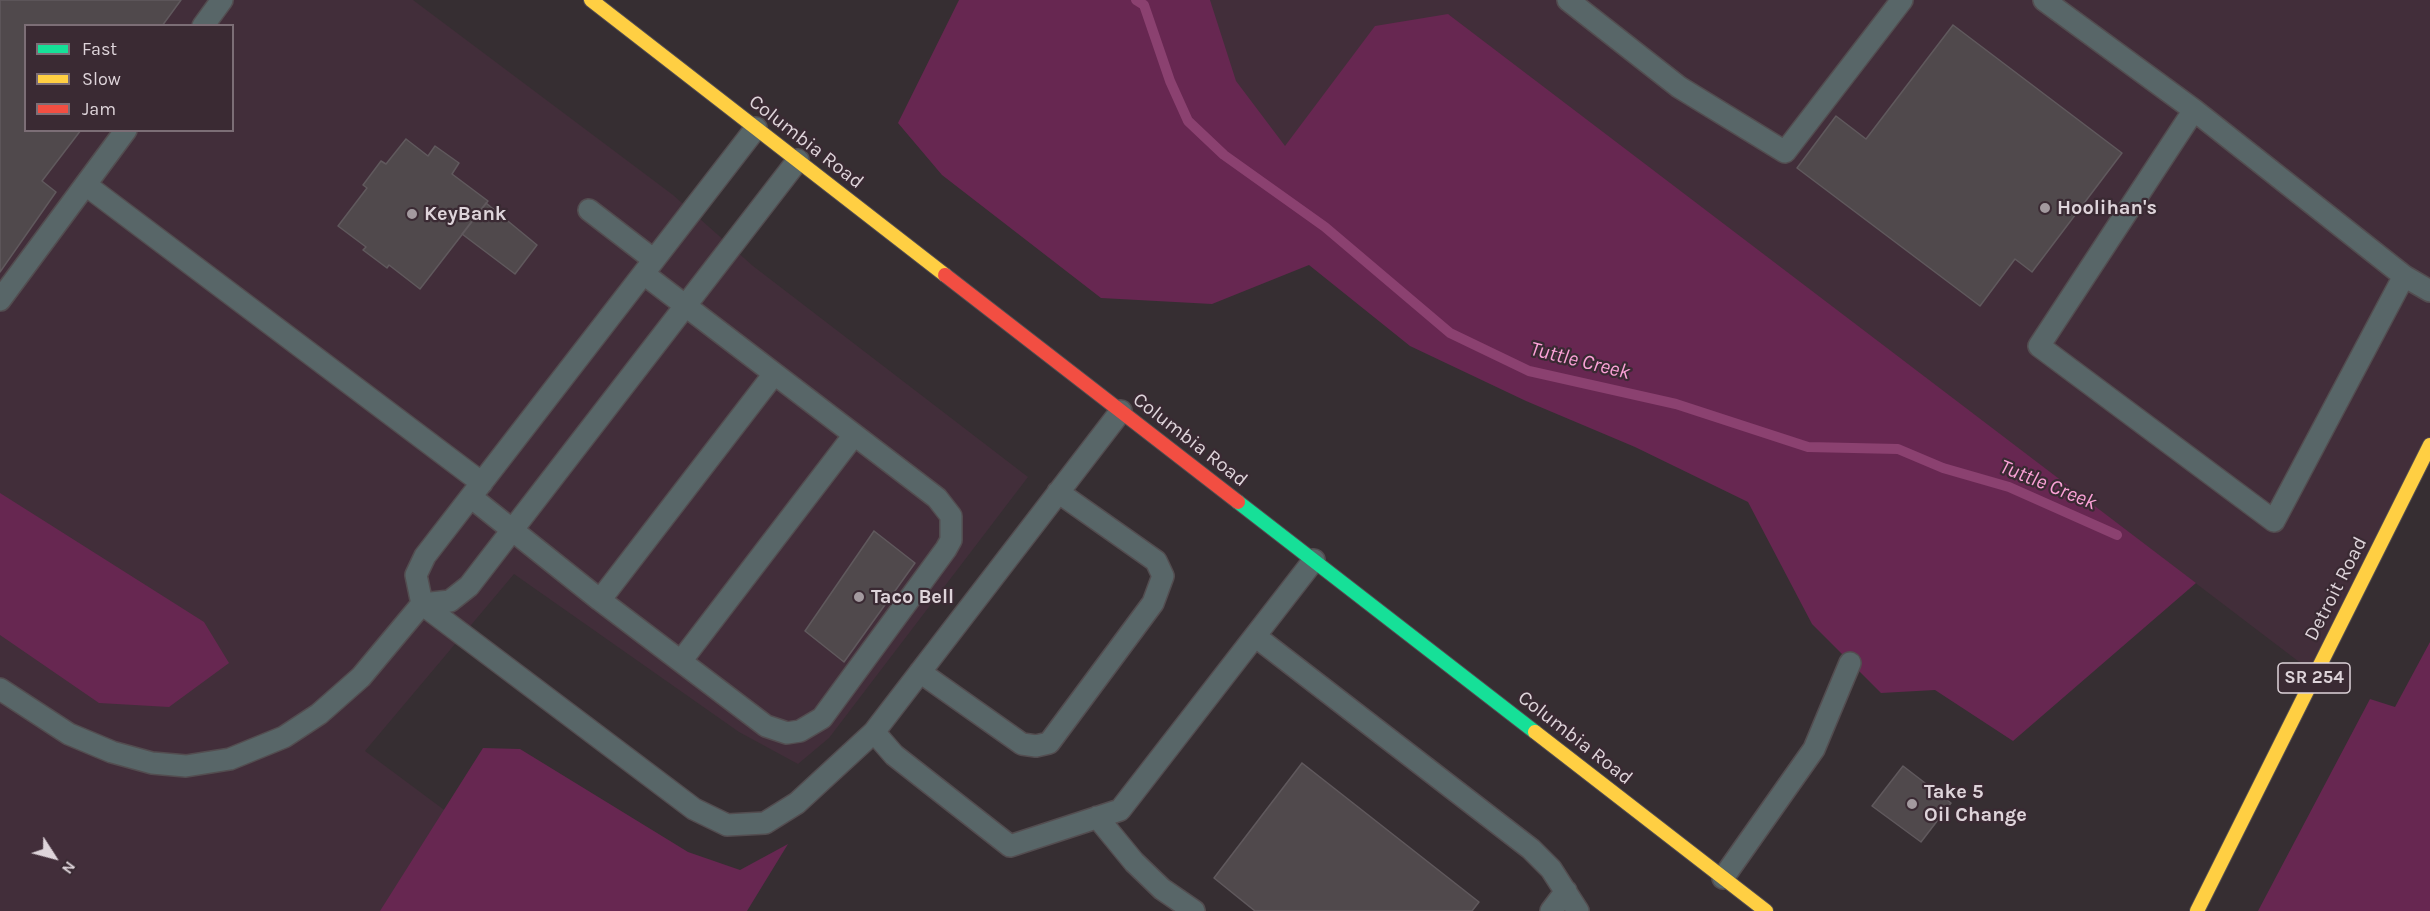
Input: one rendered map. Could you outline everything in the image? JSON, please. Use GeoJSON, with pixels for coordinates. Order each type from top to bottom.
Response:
{"type":"FeatureCollection","features":[{"type":"Feature","properties":{"kind":"main road","name":"Columbia Road"},"geometry":{"type":"LineString","coordinates":[[591,0],[1766,911]]}},
{"type":"Feature","properties":{"kind":"main road","name":"Detroit Road"},"geometry":{"type":"LineString","coordinates":[[2198,911],[2430,445]]}},
{"type":"Feature","properties":{"kind":"lane"},"geometry":{"type":"LineString","coordinates":[[204,24],[222,0]]}},
{"type":"Feature","properties":{"kind":"lane"},"geometry":{"type":"LineString","coordinates":[[1569,0],[1679,87],[1785,152],[1902,0]]}},
{"type":"Feature","properties":{"kind":"lane"},"geometry":{"type":"LineString","coordinates":[[2044,0],[2194,110],[2404,276],[2430,291]]}},
{"type":"Feature","properties":{"kind":"lane"},"geometry":{"type":"LineString","coordinates":[[2194,110],[2039,346],[2274,521],[2404,276]]}},
{"type":"Feature","properties":{"kind":"lane"},"geometry":{"type":"LineString","coordinates":[[756,128],[425,556],[416,575],[422,604],[694,809],[727,825],[765,823],[797,802],[874,732],[1121,411]]}},
{"type":"Feature","properties":{"kind":"lane"},"geometry":{"type":"LineString","coordinates":[[0,300],[125,132]]}},
{"type":"Feature","properties":{"kind":"lane"},"geometry":{"type":"LineString","coordinates":[[0,689],[69,734],[112,752],[152,763],[186,766],[230,759],[284,737],[319,714],[361,677],[422,604],[450,601],[469,586],[798,160]]}},
{"type":"Feature","properties":{"kind":"lane"},"geometry":{"type":"LineString","coordinates":[[86,184],[477,490],[512,529],[600,600],[766,726],[777,731],[800,731],[822,718],[946,549],[953,529],[951,516],[937,498],[684,306],[649,267],[589,210]]}},
{"type":"Feature","properties":{"kind":"lane"},"geometry":{"type":"LineString","coordinates":[[600,600],[774,374]]}},
{"type":"Feature","properties":{"kind":"lane"},"geometry":{"type":"LineString","coordinates":[[681,661],[854,435]]}},
{"type":"Feature","properties":{"kind":"lane"},"geometry":{"type":"LineString","coordinates":[[920,672],[1022,744],[1036,746],[1049,743],[1153,603],[1163,576],[1156,561],[1058,492]]}},
{"type":"Feature","properties":{"kind":"lane"},"geometry":{"type":"LineString","coordinates":[[874,732],[894,755],[1010,846],[1120,810],[1314,560]]}},
{"type":"Feature","properties":{"kind":"lane"},"geometry":{"type":"LineString","coordinates":[[1255,636],[1531,849],[1551,869],[1578,911]]}},
{"type":"Feature","properties":{"kind":"lane"},"geometry":{"type":"LineString","coordinates":[[1723,878],[1814,749],[1850,663]]}},
{"type":"Feature","properties":{"kind":"lane"},"geometry":{"type":"LineString","coordinates":[[1097,817],[1134,862],[1162,889],[1194,911]]}},
{"type":"Feature","properties":{"kind":"lane"},"geometry":{"type":"LineString","coordinates":[[1551,911],[1566,891]]}},
{"type":"Feature","properties":{"kind":"shaded area"},"geometry":{"type":"Polygon","coordinates":[[[0,0],[413,0],[673,195],[753,266],[1028,477],[829,738],[798,764],[739,732],[514,574],[365,751],[580,911],[0,911],[0,0]]]}},
{"type":"Feature","properties":{"kind":"shaded area"},"geometry":{"type":"Polygon","coordinates":[[[959,0],[1210,0],[1236,81],[1285,146],[1375,26],[1448,14],[2196,583],[2013,741],[1935,690],[1881,693],[1812,624],[1748,502],[1635,447],[1526,401],[1410,346],[1309,265],[1212,304],[1101,298],[942,175],[898,123],[959,0]]]}},
{"type":"Feature","properties":{"kind":"shaded area"},"geometry":{"type":"Polygon","coordinates":[[[1055,0],[2430,0],[2430,445],[2315,674],[1449,15],[1270,188],[1055,0]]]}},
{"type":"Feature","properties":{"kind":"shaded area"},"geometry":{"type":"Polygon","coordinates":[[[0,493],[204,622],[229,663],[169,707],[99,703],[0,635],[0,493]]]}},
{"type":"Feature","properties":{"kind":"shaded area"},"geometry":{"type":"Polygon","coordinates":[[[2430,642],[2430,911],[2258,911],[2370,699],[2395,707],[2430,642]]]}},
{"type":"Feature","properties":{"kind":"shaded area"},"geometry":{"type":"Polygon","coordinates":[[[483,748],[520,749],[688,852],[740,870],[788,844],[747,911],[380,911],[483,748]]]}},
{"type":"Feature","properties":{"kind":"building"},"geometry":{"type":"Polygon","coordinates":[[[0,0],[181,0],[163,24],[24,24],[24,132],[79,132],[42,181],[56,192],[0,272],[0,0]]]}},
{"type":"Feature","properties":{"kind":"building"},"geometry":{"type":"Polygon","coordinates":[[[1953,25],[2122,153],[2032,272],[2015,259],[1980,306],[1797,168],[1836,116],[1866,139],[1953,25]]]}},
{"type":"Feature","properties":{"kind":"building","name":"KeyBank"},"geometry":{"type":"Polygon","coordinates":[[[406,139],[428,156],[435,146],[459,163],[452,174],[488,201],[420,289],[389,265],[387,268],[363,250],[366,247],[338,226],[367,188],[363,185],[381,161],[386,164],[406,139]]]}},
{"type":"Feature","properties":{"kind":"building"},"geometry":{"type":"Polygon","coordinates":[[[486,203],[537,245],[515,274],[462,234],[486,203]]]}},
{"type":"Feature","properties":{"kind":"building","name":"Taco Bell"},"geometry":{"type":"Polygon","coordinates":[[[874,531],[915,563],[844,662],[805,631],[874,531]]]}},
{"type":"Feature","properties":{"kind":"building"},"geometry":{"type":"Polygon","coordinates":[[[1302,763],[1479,902],[1472,911],[1255,911],[1214,878],[1302,763]]]}},
{"type":"Feature","properties":{"kind":"building","name":"Take 5 Oil Change"},"geometry":{"type":"Polygon","coordinates":[[[1903,766],[1951,803],[1921,842],[1872,806],[1903,766]]]}},
{"type":"Feature","properties":{"kind":"waterway","name":"Tuttle Creek"},"geometry":{"type":"LineString","coordinates":[[1136,0],[1144,5],[1170,81],[1188,121],[1224,155],[1325,227],[1450,333],[1529,371],[1676,404],[1808,447],[1898,449],[1943,468],[2009,487],[2117,535]]}},
{"type":"Feature","properties":{"kind":"traffic: fast"},"geometry":{"type":"LineString","coordinates":[[1238,502],[1535,732]]}},
{"type":"Feature","properties":{"kind":"traffic: slow"},"geometry":{"type":"LineString","coordinates":[[591,0],[945,275]]}},
{"type":"Feature","properties":{"kind":"traffic: slow"},"geometry":{"type":"LineString","coordinates":[[2197,911],[2430,445]]}},
{"type":"Feature","properties":{"kind":"traffic: slow"},"geometry":{"type":"LineString","coordinates":[[1535,732],[1766,911]]}},
{"type":"Feature","properties":{"kind":"traffic: jam"},"geometry":{"type":"LineString","coordinates":[[945,275],[1238,502]]}},
{"type":"Feature","properties":{"kind":"place","name":"Hoolihan's"},"geometry":{"type":"Point","coordinates":[2045,208]}},
{"type":"Feature","properties":{"kind":"place","name":"KeyBank"},"geometry":{"type":"Point","coordinates":[412,214]}},
{"type":"Feature","properties":{"kind":"place","name":"Taco Bell"},"geometry":{"type":"Point","coordinates":[859,597]}},
{"type":"Feature","properties":{"kind":"place","name":"Take 5 Oil Change"},"geometry":{"type":"Point","coordinates":[1912,804]}}]}
